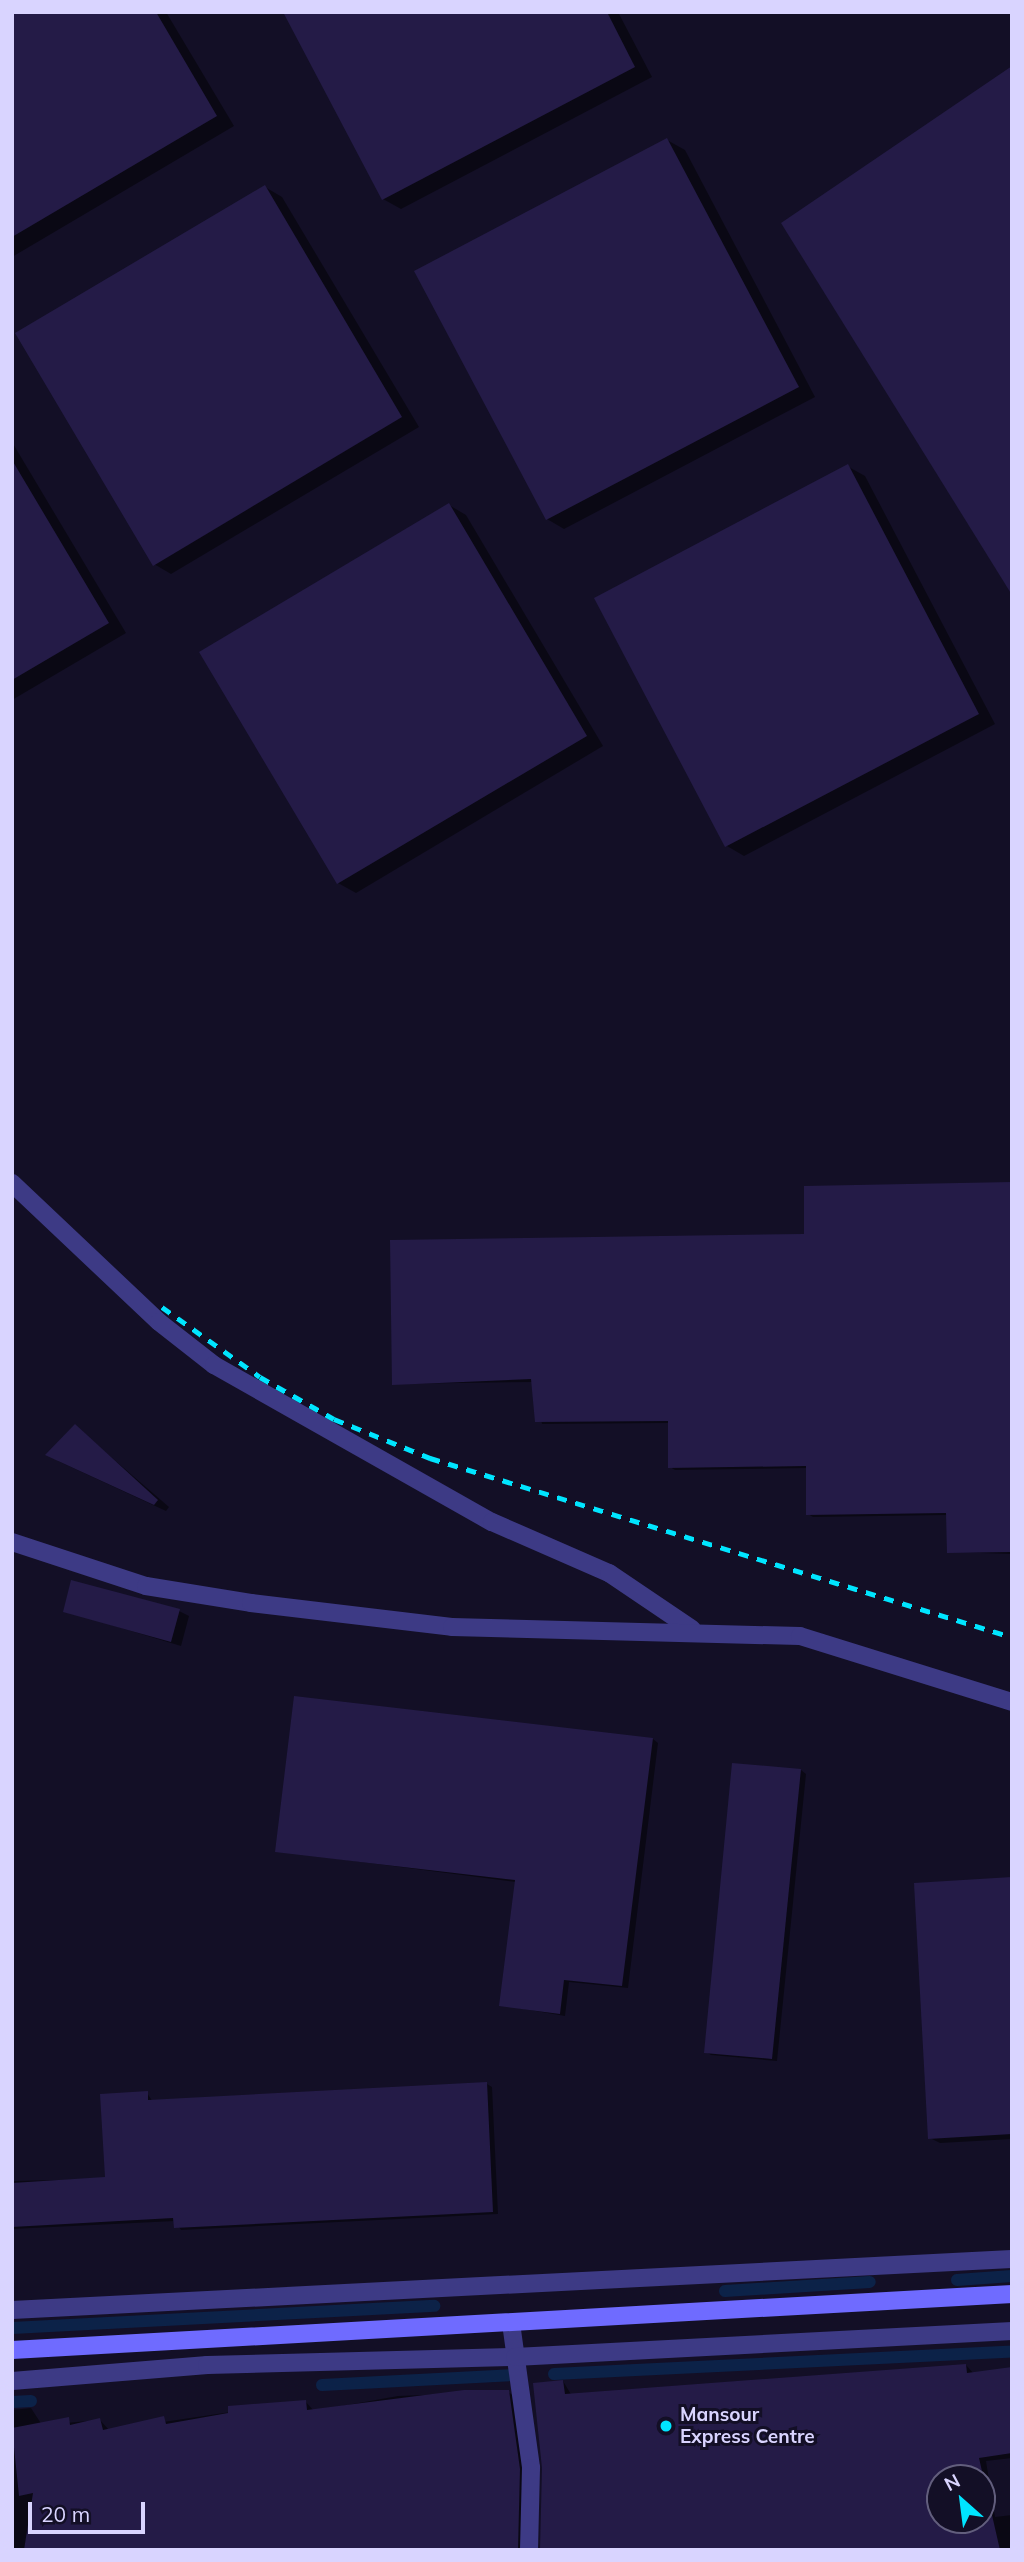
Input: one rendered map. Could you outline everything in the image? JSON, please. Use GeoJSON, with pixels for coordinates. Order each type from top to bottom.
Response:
{"type":"FeatureCollection","features":[{"type":"Feature","properties":{"kind":"main road"},"geometry":{"type":"LineString","coordinates":[[12,2350],[1012,2294]]}},
{"type":"Feature","properties":{"kind":"street"},"geometry":{"type":"LineString","coordinates":[[12,1183],[159,1322],[214,1365],[492,1522],[609,1573],[692,1629]]}},
{"type":"Feature","properties":{"kind":"street"},"geometry":{"type":"LineString","coordinates":[[12,1542],[146,1586],[251,1603],[466,1628],[626,1636],[692,1629],[800,1636],[1012,1702]]}},
{"type":"Feature","properties":{"kind":"street"},"geometry":{"type":"LineString","coordinates":[[12,2309],[1012,2259]]}},
{"type":"Feature","properties":{"kind":"street"},"geometry":{"type":"LineString","coordinates":[[512,2323],[531,2468],[529,2550]]}},
{"type":"Feature","properties":{"kind":"street"},"geometry":{"type":"LineString","coordinates":[[12,2381],[207,2365],[515,2357],[1012,2331]]}},
{"type":"Feature","properties":{"kind":"building"},"geometry":{"type":"Polygon","coordinates":[[[12,12],[156,12],[217,116],[12,237],[12,12]]]}},
{"type":"Feature","properties":{"kind":"building"},"geometry":{"type":"Polygon","coordinates":[[[283,12],[607,12],[635,67],[382,200],[283,12]]]}},
{"type":"Feature","properties":{"kind":"building"},"geometry":{"type":"Polygon","coordinates":[[[1012,66],[1012,595],[781,223],[1012,66]]]}},
{"type":"Feature","properties":{"kind":"building"},"geometry":{"type":"Polygon","coordinates":[[[667,138],[799,387],[546,520],[414,271],[667,138]]]}},
{"type":"Feature","properties":{"kind":"building"},"geometry":{"type":"Polygon","coordinates":[[[265,185],[402,417],[153,566],[15,333],[265,185]]]}},
{"type":"Feature","properties":{"kind":"building"},"geometry":{"type":"Polygon","coordinates":[[[12,460],[109,623],[12,680],[12,460]]]}},
{"type":"Feature","properties":{"kind":"building"},"geometry":{"type":"Polygon","coordinates":[[[848,464],[979,714],[725,847],[594,598],[848,464]]]}},
{"type":"Feature","properties":{"kind":"building"},"geometry":{"type":"Polygon","coordinates":[[[449,503],[587,736],[337,884],[199,652],[449,503]]]}},
{"type":"Feature","properties":{"kind":"building"},"geometry":{"type":"Polygon","coordinates":[[[1012,1182],[1012,1552],[947,1553],[946,1513],[806,1515],[806,1466],[668,1468],[668,1421],[535,1422],[531,1379],[392,1385],[390,1240],[804,1234],[804,1186],[1012,1182]]]}},
{"type":"Feature","properties":{"kind":"building"},"geometry":{"type":"Polygon","coordinates":[[[75,1424],[158,1500],[154,1505],[45,1455],[75,1424]]]}},
{"type":"Feature","properties":{"kind":"building"},"geometry":{"type":"Polygon","coordinates":[[[71,1580],[180,1609],[171,1642],[63,1612],[71,1580]]]}},
{"type":"Feature","properties":{"kind":"building"},"geometry":{"type":"Polygon","coordinates":[[[294,1696],[653,1738],[622,1986],[564,1980],[560,2014],[499,2006],[515,1880],[275,1852],[294,1696]]]}},
{"type":"Feature","properties":{"kind":"building"},"geometry":{"type":"Polygon","coordinates":[[[732,1763],[801,1769],[772,2059],[704,2053],[732,1763]]]}},
{"type":"Feature","properties":{"kind":"building"},"geometry":{"type":"Polygon","coordinates":[[[1012,1877],[1012,2134],[928,2139],[914,1883],[1012,1877]]]}},
{"type":"Feature","properties":{"kind":"building"},"geometry":{"type":"Polygon","coordinates":[[[487,2082],[493,2212],[174,2228],[173,2218],[12,2227],[12,2183],[105,2177],[100,2094],[148,2091],[148,2100],[487,2082]]]}},
{"type":"Feature","properties":{"kind":"building"},"geometry":{"type":"Polygon","coordinates":[[[966,2364],[967,2373],[1012,2367],[1012,2453],[979,2458],[980,2464],[926,2464],[926,2534],[996,2532],[1000,2550],[540,2550],[542,2468],[533,2383],[563,2380],[565,2394],[966,2364]]]}},
{"type":"Feature","properties":{"kind":"building"},"geometry":{"type":"Polygon","coordinates":[[[464,2390],[509,2390],[520,2469],[518,2550],[24,2550],[33,2493],[19,2496],[12,2428],[69,2417],[70,2425],[100,2418],[103,2430],[164,2416],[166,2424],[228,2413],[228,2406],[306,2400],[307,2410],[464,2390]]]}},
{"type":"Feature","properties":{"kind":"waterway"},"geometry":{"type":"LineString","coordinates":[[957,2280],[1012,2276]]}},
{"type":"Feature","properties":{"kind":"waterway"},"geometry":{"type":"LineString","coordinates":[[725,2291],[870,2282]]}},
{"type":"Feature","properties":{"kind":"waterway"},"geometry":{"type":"LineString","coordinates":[[12,2328],[434,2306]]}},
{"type":"Feature","properties":{"kind":"waterway"},"geometry":{"type":"LineString","coordinates":[[554,2374],[1012,2352]]}},
{"type":"Feature","properties":{"kind":"waterway"},"geometry":{"type":"LineString","coordinates":[[322,2385],[511,2375]]}},
{"type":"Feature","properties":{"kind":"waterway"},"geometry":{"type":"LineString","coordinates":[[12,2402],[31,2401]]}},
{"type":"Feature","properties":{"kind":"railway"},"geometry":{"type":"LineString","coordinates":[[162,1307],[260,1377],[334,1419],[430,1458],[1012,1637]]}},
{"type":"Feature","properties":{"kind":"place","name":"Mansour Express Centre"},"geometry":{"type":"Point","coordinates":[666,2426]}}]}
